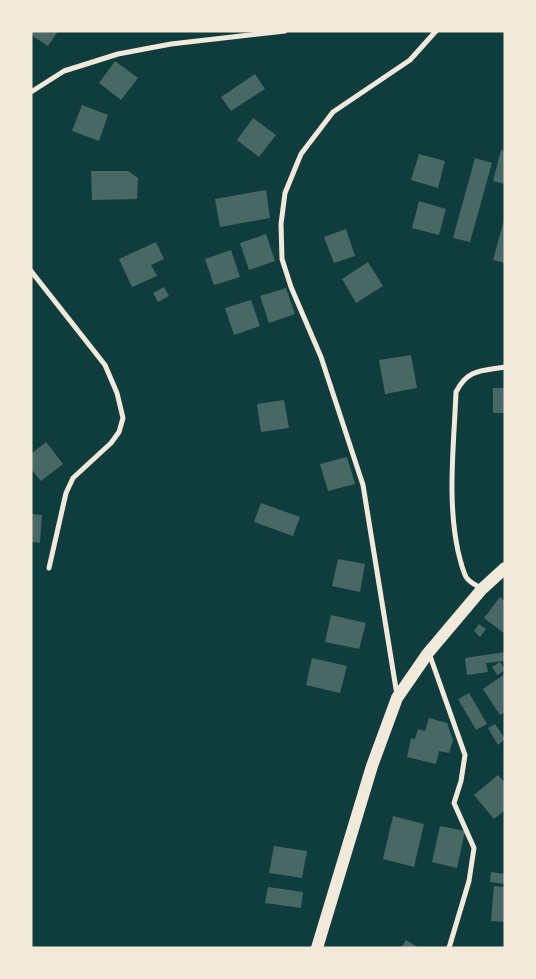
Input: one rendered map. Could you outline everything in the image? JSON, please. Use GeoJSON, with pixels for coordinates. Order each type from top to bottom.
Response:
{"type":"FeatureCollection","features":[{"type":"Feature","properties":{"kind":"main road"},"geometry":{"type":"LineString","coordinates":[[317,948],[372,766],[397,698],[428,653],[482,589],[505,568]]}},
{"type":"Feature","properties":{"kind":"street"},"geometry":{"type":"LineString","coordinates":[[31,92],[64,71],[118,54],[171,44],[285,31]]}},
{"type":"Feature","properties":{"kind":"street"},"geometry":{"type":"LineString","coordinates":[[397,698],[363,485],[321,357],[284,266],[281,224],[284,192],[301,154],[333,112],[410,60],[436,31]]}},
{"type":"Feature","properties":{"kind":"street"},"geometry":{"type":"LineString","coordinates":[[31,272],[105,365],[117,393],[123,418],[119,432],[111,443],[73,478],[66,493],[49,568]]}},
{"type":"Feature","properties":{"kind":"street"},"geometry":{"type":"LineString","coordinates":[[482,589],[471,583],[466,577],[460,562],[454,534],[452,484],[456,392],[462,381],[474,372],[505,367]]}},
{"type":"Feature","properties":{"kind":"street"},"geometry":{"type":"LineString","coordinates":[[428,653],[465,755],[461,782],[454,803],[474,848],[468,881],[449,948]]}},
{"type":"Feature","properties":{"kind":"building"},"geometry":{"type":"Polygon","coordinates":[[[31,31],[58,31],[48,46],[31,35],[31,31]]]}},
{"type":"Feature","properties":{"kind":"building"},"geometry":{"type":"Polygon","coordinates":[[[115,61],[138,78],[121,100],[99,83],[115,61]]]}},
{"type":"Feature","properties":{"kind":"building"},"geometry":{"type":"Polygon","coordinates":[[[255,74],[265,89],[231,111],[221,97],[255,74]]]}},
{"type":"Feature","properties":{"kind":"building"},"geometry":{"type":"Polygon","coordinates":[[[82,105],[108,115],[99,141],[72,131],[82,105]]]}},
{"type":"Feature","properties":{"kind":"building"},"geometry":{"type":"Polygon","coordinates":[[[253,118],[276,135],[259,157],[237,140],[253,118]]]}},
{"type":"Feature","properties":{"kind":"building"},"geometry":{"type":"Polygon","coordinates":[[[501,150],[505,151],[505,184],[493,181],[501,150]]]}},
{"type":"Feature","properties":{"kind":"building"},"geometry":{"type":"Polygon","coordinates":[[[419,154],[445,161],[438,188],[411,180],[419,154]]]}},
{"type":"Feature","properties":{"kind":"building"},"geometry":{"type":"Polygon","coordinates":[[[475,158],[492,163],[470,242],[453,238],[475,158]]]}},
{"type":"Feature","properties":{"kind":"building"},"geometry":{"type":"Polygon","coordinates":[[[91,171],[128,171],[138,178],[137,199],[92,200],[91,171]]]}},
{"type":"Feature","properties":{"kind":"building"},"geometry":{"type":"Polygon","coordinates":[[[266,190],[270,218],[220,227],[215,199],[266,190]]]}},
{"type":"Feature","properties":{"kind":"building"},"geometry":{"type":"Polygon","coordinates":[[[419,201],[446,209],[439,235],[412,228],[419,201]]]}},
{"type":"Feature","properties":{"kind":"building"},"geometry":{"type":"Polygon","coordinates":[[[505,220],[505,263],[493,260],[505,220]]]}},
{"type":"Feature","properties":{"kind":"building"},"geometry":{"type":"Polygon","coordinates":[[[346,229],[355,256],[334,263],[324,237],[346,229]]]}},
{"type":"Feature","properties":{"kind":"building"},"geometry":{"type":"Polygon","coordinates":[[[266,234],[275,261],[249,270],[240,243],[266,234]]]}},
{"type":"Feature","properties":{"kind":"building"},"geometry":{"type":"Polygon","coordinates":[[[156,242],[164,259],[151,265],[157,276],[132,287],[119,259],[156,242]]]}},
{"type":"Feature","properties":{"kind":"building"},"geometry":{"type":"Polygon","coordinates":[[[231,250],[240,277],[214,285],[205,259],[231,250]]]}},
{"type":"Feature","properties":{"kind":"building"},"geometry":{"type":"Polygon","coordinates":[[[368,262],[383,286],[356,303],[342,279],[368,262]]]}},
{"type":"Feature","properties":{"kind":"building"},"geometry":{"type":"Polygon","coordinates":[[[164,287],[169,296],[158,302],[153,293],[164,287]]]}},
{"type":"Feature","properties":{"kind":"building"},"geometry":{"type":"Polygon","coordinates":[[[286,288],[295,314],[269,323],[260,296],[286,288]]]}},
{"type":"Feature","properties":{"kind":"building"},"geometry":{"type":"Polygon","coordinates":[[[251,300],[260,326],[234,335],[225,308],[251,300]]]}},
{"type":"Feature","properties":{"kind":"building"},"geometry":{"type":"Polygon","coordinates":[[[411,355],[417,388],[385,394],[379,360],[411,355]]]}},
{"type":"Feature","properties":{"kind":"building"},"geometry":{"type":"Polygon","coordinates":[[[493,388],[505,388],[505,413],[493,413],[493,388]]]}},
{"type":"Feature","properties":{"kind":"building"},"geometry":{"type":"Polygon","coordinates":[[[284,400],[289,428],[261,432],[257,404],[284,400]]]}},
{"type":"Feature","properties":{"kind":"building"},"geometry":{"type":"Polygon","coordinates":[[[46,442],[63,464],[41,481],[31,469],[31,454],[46,442]]]}},
{"type":"Feature","properties":{"kind":"building"},"geometry":{"type":"Polygon","coordinates":[[[347,457],[355,484],[328,491],[320,464],[347,457]]]}},
{"type":"Feature","properties":{"kind":"building"},"geometry":{"type":"Polygon","coordinates":[[[261,503],[300,517],[293,536],[254,522],[261,503]]]}},
{"type":"Feature","properties":{"kind":"building"},"geometry":{"type":"Polygon","coordinates":[[[31,514],[42,515],[40,543],[31,542],[31,514]]]}},
{"type":"Feature","properties":{"kind":"building"},"geometry":{"type":"Polygon","coordinates":[[[338,559],[365,564],[360,592],[332,586],[338,559]]]}},
{"type":"Feature","properties":{"kind":"building"},"geometry":{"type":"Polygon","coordinates":[[[500,597],[505,601],[505,634],[484,618],[500,597]]]}},
{"type":"Feature","properties":{"kind":"building"},"geometry":{"type":"Polygon","coordinates":[[[331,615],[366,623],[359,649],[325,642],[331,615]]]}},
{"type":"Feature","properties":{"kind":"building"},"geometry":{"type":"Polygon","coordinates":[[[479,624],[486,629],[480,637],[474,631],[479,624]]]}},
{"type":"Feature","properties":{"kind":"building"},"geometry":{"type":"Polygon","coordinates":[[[505,652],[505,661],[486,663],[488,672],[467,675],[465,658],[505,652]]]}},
{"type":"Feature","properties":{"kind":"building"},"geometry":{"type":"Polygon","coordinates":[[[312,658],[347,666],[340,693],[306,685],[312,658]]]}},
{"type":"Feature","properties":{"kind":"building"},"geometry":{"type":"Polygon","coordinates":[[[500,662],[505,670],[497,675],[492,667],[500,662]]]}},
{"type":"Feature","properties":{"kind":"building"},"geometry":{"type":"Polygon","coordinates":[[[505,674],[505,712],[500,715],[483,689],[505,674]]]}},
{"type":"Feature","properties":{"kind":"building"},"geometry":{"type":"Polygon","coordinates":[[[469,693],[487,724],[476,730],[458,699],[469,693]]]}},
{"type":"Feature","properties":{"kind":"building"},"geometry":{"type":"Polygon","coordinates":[[[429,718],[447,723],[453,740],[449,753],[439,751],[436,764],[407,757],[411,738],[415,739],[418,729],[425,731],[429,718]]]}},
{"type":"Feature","properties":{"kind":"building"},"geometry":{"type":"Polygon","coordinates":[[[495,724],[505,739],[498,745],[488,728],[495,724]]]}},
{"type":"Feature","properties":{"kind":"building"},"geometry":{"type":"Polygon","coordinates":[[[498,775],[505,783],[505,810],[494,819],[474,795],[498,775]]]}},
{"type":"Feature","properties":{"kind":"building"},"geometry":{"type":"Polygon","coordinates":[[[393,816],[424,824],[414,867],[383,859],[393,816]]]}},
{"type":"Feature","properties":{"kind":"building"},"geometry":{"type":"Polygon","coordinates":[[[440,826],[465,831],[457,868],[432,862],[440,826]]]}},
{"type":"Feature","properties":{"kind":"building"},"geometry":{"type":"Polygon","coordinates":[[[274,846],[307,851],[302,878],[269,873],[274,846]]]}},
{"type":"Feature","properties":{"kind":"building"},"geometry":{"type":"Polygon","coordinates":[[[491,872],[505,874],[505,884],[490,882],[491,872]]]}},
{"type":"Feature","properties":{"kind":"building"},"geometry":{"type":"Polygon","coordinates":[[[494,886],[505,887],[505,922],[491,921],[494,886]]]}},
{"type":"Feature","properties":{"kind":"building"},"geometry":{"type":"Polygon","coordinates":[[[268,887],[303,892],[301,908],[265,903],[268,887]]]}},
{"type":"Feature","properties":{"kind":"building"},"geometry":{"type":"Polygon","coordinates":[[[406,940],[419,948],[401,948],[406,940]]]}}]}
